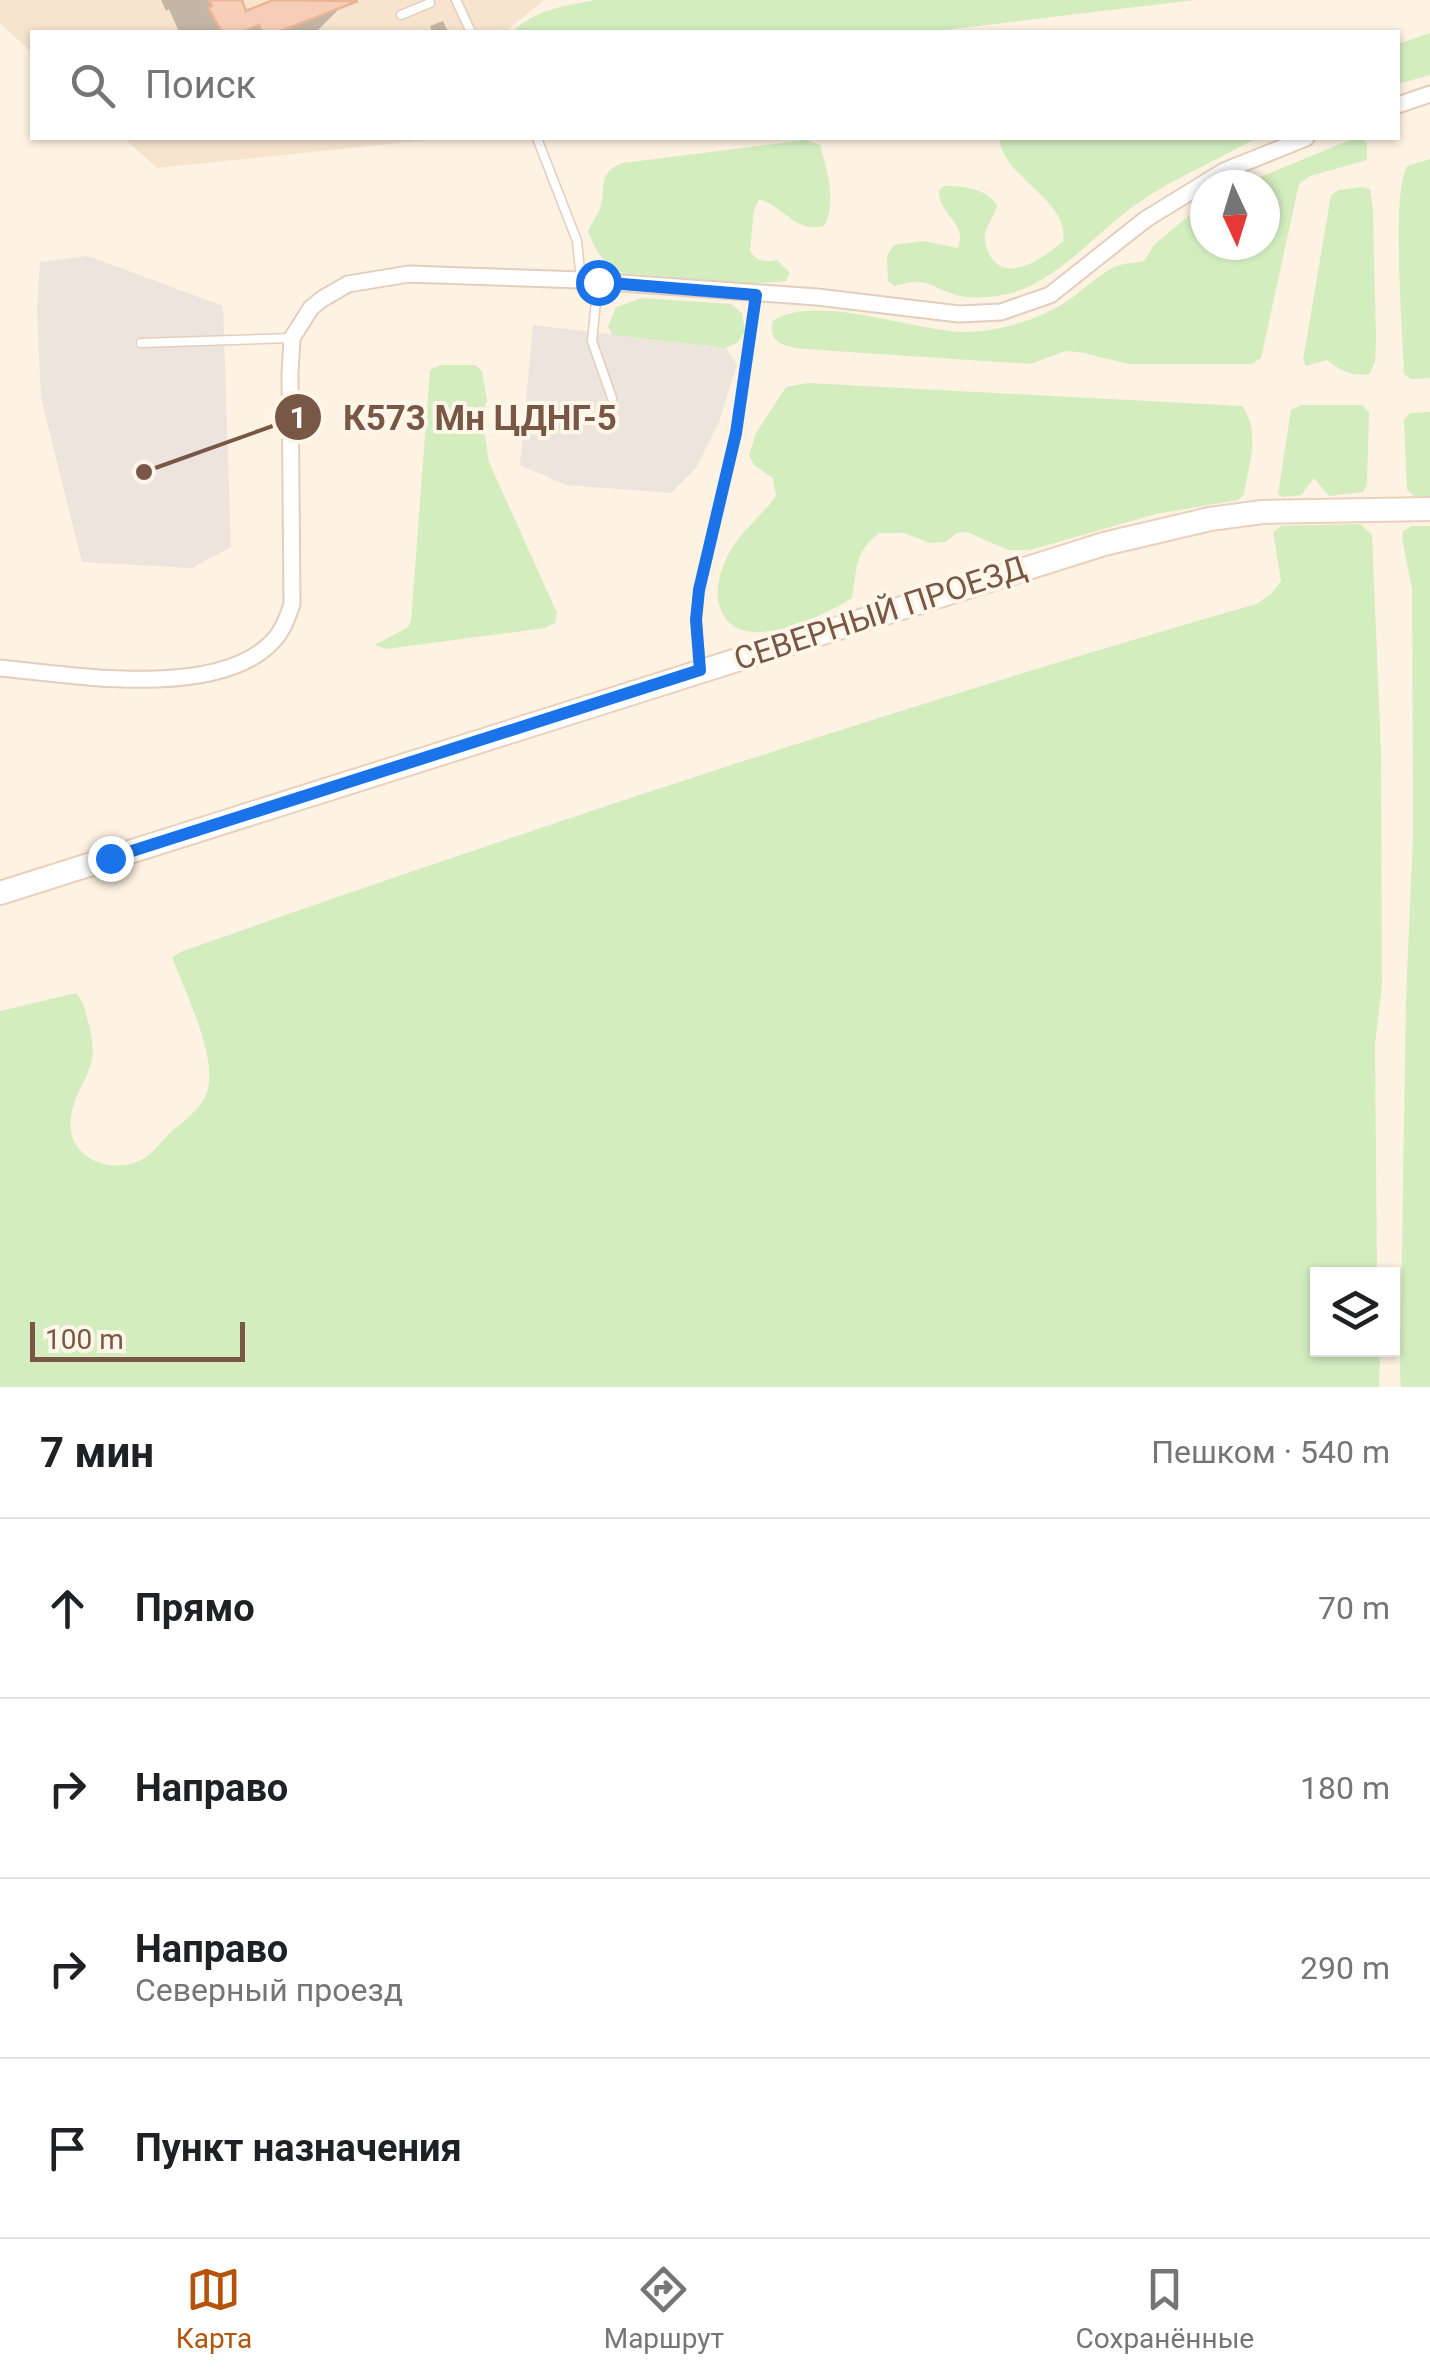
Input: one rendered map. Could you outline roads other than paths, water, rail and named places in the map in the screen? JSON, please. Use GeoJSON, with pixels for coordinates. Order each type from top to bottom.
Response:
{"type":"FeatureCollection","features":[{"type":"Feature","properties":{"kind":"street"},"geometry":{"type":"LineString","coordinates":[[1400,104],[1430,94]]}},
{"type":"Feature","properties":{"kind":"street"},"geometry":{"type":"LineString","coordinates":[[0,668],[152,680],[217,670],[248,660],[269,646],[282,630],[292,604],[292,338],[311,308],[348,284],[372,278],[450,273],[864,302],[959,314],[1001,312],[1025,306],[1071,281],[1146,219],[1224,171],[1301,140]]}},
{"type":"Feature","properties":{"kind":"street","name":"СЕВЕРНЫЙ ПРОЕЗД"},"geometry":{"type":"LineString","coordinates":[[0,893],[1033,564],[1157,530],[1262,512],[1430,509]]}},
{"type":"Feature","properties":{"kind":"lane"},"geometry":{"type":"LineString","coordinates":[[456,0],[470,30]]}},
{"type":"Feature","properties":{"kind":"lane"},"geometry":{"type":"LineString","coordinates":[[401,15],[432,1]]}},
{"type":"Feature","properties":{"kind":"lane"},"geometry":{"type":"LineString","coordinates":[[538,140],[590,281],[592,340],[612,398]]}},
{"type":"Feature","properties":{"kind":"lane"},"geometry":{"type":"LineString","coordinates":[[700,670],[696,620],[699,590],[736,433],[756,295]]}},
{"type":"Feature","properties":{"kind":"lane"},"geometry":{"type":"LineString","coordinates":[[141,342],[292,338]]}},
{"type":"Feature","properties":{"kind":"place","name":"К573 Мн ЦДНГ-5"},"geometry":{"type":"Point","coordinates":[144,472]}}]}
